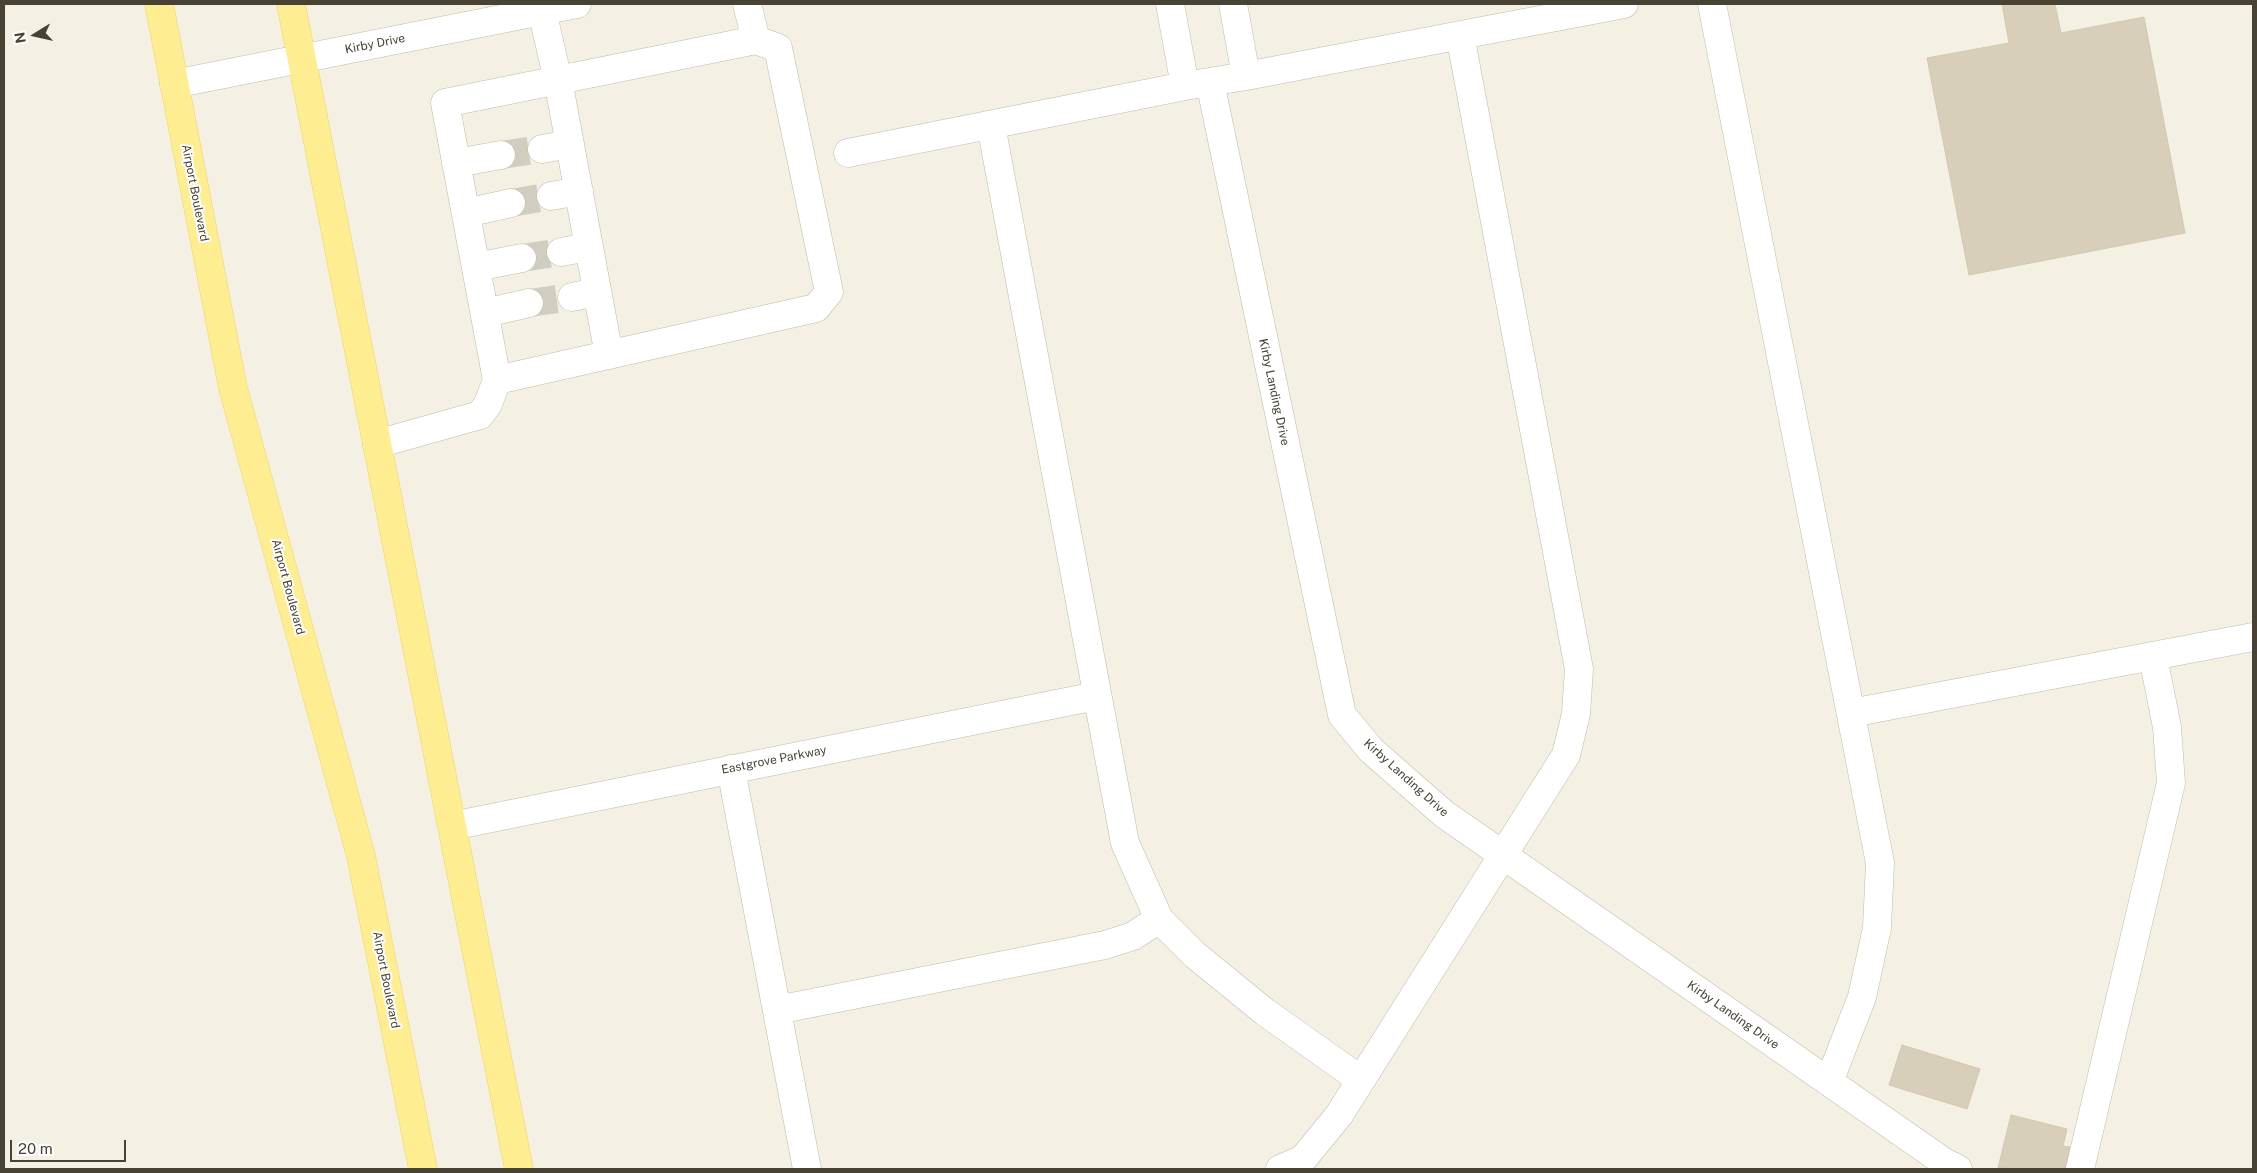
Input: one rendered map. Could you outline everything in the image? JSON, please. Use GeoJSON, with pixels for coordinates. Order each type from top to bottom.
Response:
{"type":"FeatureCollection","features":[{"type":"Feature","properties":{"kind":"main road","name":"Airport Boulevard"},"geometry":{"type":"LineString","coordinates":[[159,4],[233,388],[361,856],[423,1169]]}},
{"type":"Feature","properties":{"kind":"main road"},"geometry":{"type":"LineString","coordinates":[[291,4],[519,1169]]}},
{"type":"Feature","properties":{"kind":"street","name":"Kirby Drive"},"geometry":{"type":"LineString","coordinates":[[174,84],[577,4]]}},
{"type":"Feature","properties":{"kind":"street"},"geometry":{"type":"LineString","coordinates":[[747,4],[756,40]]}},
{"type":"Feature","properties":{"kind":"street","name":"Kirby Landing Drive"},"geometry":{"type":"LineString","coordinates":[[1170,4],[1197,84],[1342,715],[1371,750],[1444,814],[1828,1082],[1944,1162],[1958,1169]]}},
{"type":"Feature","properties":{"kind":"street"},"geometry":{"type":"LineString","coordinates":[[1233,4],[1246,76]]}},
{"type":"Feature","properties":{"kind":"street"},"geometry":{"type":"LineString","coordinates":[[848,153],[1197,84],[1624,4]]}},
{"type":"Feature","properties":{"kind":"street"},"geometry":{"type":"LineString","coordinates":[[1712,4],[1880,863],[1877,928],[1862,997],[1828,1082]]}},
{"type":"Feature","properties":{"kind":"street"},"geometry":{"type":"LineString","coordinates":[[542,11],[558,80],[589,247],[584,294],[609,355]]}},
{"type":"Feature","properties":{"kind":"street"},"geometry":{"type":"LineString","coordinates":[[1280,1169],[1303,1159],[1339,1115],[1566,755],[1576,714],[1579,669],[1460,35]]}},
{"type":"Feature","properties":{"kind":"street"},"geometry":{"type":"LineString","coordinates":[[377,444],[480,415],[488,404],[497,380],[445,103],[756,40],[778,48],[828,292],[816,308],[497,380]]}},
{"type":"Feature","properties":{"kind":"street"},"geometry":{"type":"LineString","coordinates":[[991,124],[1096,696],[1125,843],[1159,919],[1195,955],[1265,1012],[1361,1080]]}},
{"type":"Feature","properties":{"kind":"street"},"geometry":{"type":"LineString","coordinates":[[542,149],[570,144]]}},
{"type":"Feature","properties":{"kind":"street"},"geometry":{"type":"LineString","coordinates":[[456,163],[502,155]]}},
{"type":"Feature","properties":{"kind":"street"},"geometry":{"type":"LineString","coordinates":[[551,196],[579,192]]}},
{"type":"Feature","properties":{"kind":"street"},"geometry":{"type":"LineString","coordinates":[[466,213],[511,204]]}},
{"type":"Feature","properties":{"kind":"street"},"geometry":{"type":"LineString","coordinates":[[561,252],[589,247]]}},
{"type":"Feature","properties":{"kind":"street"},"geometry":{"type":"LineString","coordinates":[[476,267],[522,258]]}},
{"type":"Feature","properties":{"kind":"street"},"geometry":{"type":"LineString","coordinates":[[485,313],[529,303]]}},
{"type":"Feature","properties":{"kind":"street"},"geometry":{"type":"LineString","coordinates":[[1851,714],[2253,637]]}},
{"type":"Feature","properties":{"kind":"street"},"geometry":{"type":"LineString","coordinates":[[2080,1169],[2171,783],[2167,727],[2153,657]]}},
{"type":"Feature","properties":{"kind":"street","name":"Eastgrove Parkway"},"geometry":{"type":"LineString","coordinates":[[452,826],[1096,696]]}},
{"type":"Feature","properties":{"kind":"street"},"geometry":{"type":"LineString","coordinates":[[731,769],[807,1169]]}},
{"type":"Feature","properties":{"kind":"street"},"geometry":{"type":"LineString","coordinates":[[777,1010],[1106,944],[1133,936],[1159,919]]}},
{"type":"Feature","properties":{"kind":"building"},"geometry":{"type":"Polygon","coordinates":[[[2002,4],[2055,4],[2061,33],[2144,17],[2185,233],[1969,275],[1927,58],[2009,43],[2002,4]]]}},
{"type":"Feature","properties":{"kind":"building"},"geometry":{"type":"Polygon","coordinates":[[[1902,1045],[1980,1069],[1967,1109],[1889,1085],[1902,1045]]]}},
{"type":"Feature","properties":{"kind":"building"},"geometry":{"type":"Polygon","coordinates":[[[2011,1115],[2067,1129],[2063,1146],[2070,1147],[2065,1169],[1998,1168],[2011,1115]]]}},
{"type":"Feature","properties":{"kind":"tunnel"},"geometry":{"type":"LineString","coordinates":[[501,155],[542,149]]}},
{"type":"Feature","properties":{"kind":"tunnel"},"geometry":{"type":"LineString","coordinates":[[511,203],[551,196]]}},
{"type":"Feature","properties":{"kind":"tunnel"},"geometry":{"type":"LineString","coordinates":[[522,258],[561,252]]}},
{"type":"Feature","properties":{"kind":"tunnel"},"geometry":{"type":"LineString","coordinates":[[529,303],[572,297]]}}]}
